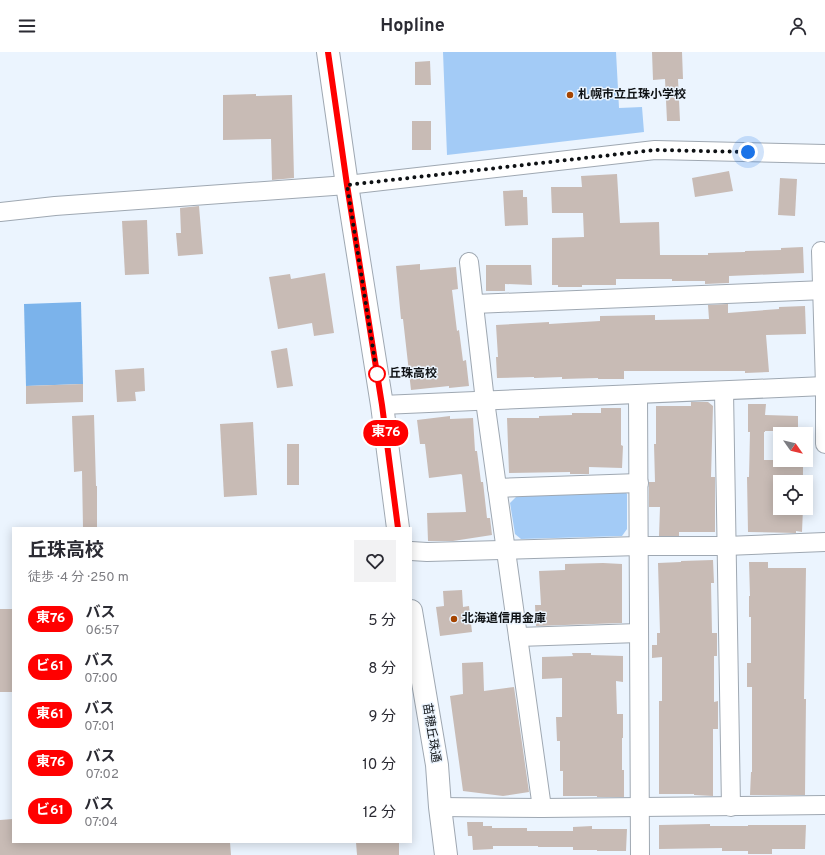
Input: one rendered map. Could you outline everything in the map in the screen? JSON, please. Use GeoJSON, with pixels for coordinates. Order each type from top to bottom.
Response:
{"type":"FeatureCollection","features":[{"type":"Feature","properties":{"kind":"street"},"geometry":{"type":"LineString","coordinates":[[328,52],[347,185],[382,405],[398,527]]}},
{"type":"Feature","properties":{"kind":"street"},"geometry":{"type":"LineString","coordinates":[[0,212],[55,206],[347,185],[655,150],[825,154]]}},
{"type":"Feature","properties":{"kind":"street"},"geometry":{"type":"LineString","coordinates":[[821,251],[824,290],[825,444]]}},
{"type":"Feature","properties":{"kind":"street"},"geometry":{"type":"LineString","coordinates":[[468,262],[485,401],[542,808]]}},
{"type":"Feature","properties":{"kind":"street"},"geometry":{"type":"LineString","coordinates":[[474,304],[824,290]]}},
{"type":"Feature","properties":{"kind":"street"},"geometry":{"type":"LineString","coordinates":[[382,405],[825,386]]}},
{"type":"Feature","properties":{"kind":"street"},"geometry":{"type":"LineString","coordinates":[[724,391],[731,806]]}},
{"type":"Feature","properties":{"kind":"street"},"geometry":{"type":"LineString","coordinates":[[638,394],[640,855]]}},
{"type":"Feature","properties":{"kind":"street"},"geometry":{"type":"LineString","coordinates":[[497,488],[639,483]]}},
{"type":"Feature","properties":{"kind":"street"},"geometry":{"type":"LineString","coordinates":[[412,551],[427,552],[639,546],[726,546],[825,542]]}},
{"type":"Feature","properties":{"kind":"street","name":"苗穂丘珠通"},"geometry":{"type":"LineString","coordinates":[[412,617],[437,766],[446,855]]}},
{"type":"Feature","properties":{"kind":"street"},"geometry":{"type":"LineString","coordinates":[[518,637],[639,633]]}},
{"type":"Feature","properties":{"kind":"street"},"geometry":{"type":"LineString","coordinates":[[440,807],[542,808],[825,805]]}},
{"type":"Feature","properties":{"kind":"shaded area","name":"札幌市立丘珠小学校"},"geometry":{"type":"Polygon","coordinates":[[[443,52],[616,52],[619,108],[642,107],[644,132],[447,155],[443,52]]]}},
{"type":"Feature","properties":{"kind":"shaded area"},"geometry":{"type":"Polygon","coordinates":[[[81,302],[83,384],[26,386],[24,304],[81,302]]]}},
{"type":"Feature","properties":{"kind":"shaded area"},"geometry":{"type":"Polygon","coordinates":[[[624,490],[627,494],[627,529],[622,536],[521,539],[515,534],[510,503],[517,496],[624,490]]]}},
{"type":"Feature","properties":{"kind":"building"},"geometry":{"type":"Polygon","coordinates":[[[652,52],[682,52],[683,79],[678,79],[680,121],[667,121],[665,79],[653,80],[652,52]]]}},
{"type":"Feature","properties":{"kind":"building"},"geometry":{"type":"Polygon","coordinates":[[[430,61],[431,85],[415,85],[415,62],[430,61]]]}},
{"type":"Feature","properties":{"kind":"building"},"geometry":{"type":"Polygon","coordinates":[[[256,94],[256,96],[292,95],[294,178],[272,180],[271,139],[223,140],[223,95],[256,94]]]}},
{"type":"Feature","properties":{"kind":"building"},"geometry":{"type":"Polygon","coordinates":[[[412,121],[431,121],[431,150],[412,150],[412,121]]]}},
{"type":"Feature","properties":{"kind":"building"},"geometry":{"type":"Polygon","coordinates":[[[729,171],[733,191],[695,197],[692,178],[729,171]]]}},
{"type":"Feature","properties":{"kind":"building"},"geometry":{"type":"Polygon","coordinates":[[[617,174],[620,223],[659,222],[660,255],[708,255],[708,253],[781,250],[781,248],[803,247],[804,273],[729,276],[729,283],[705,284],[705,281],[672,281],[672,279],[616,279],[616,285],[558,287],[558,285],[552,285],[552,238],[584,237],[583,213],[552,213],[551,187],[582,187],[581,176],[617,174]]]}},
{"type":"Feature","properties":{"kind":"building"},"geometry":{"type":"Polygon","coordinates":[[[780,178],[797,179],[795,216],[778,215],[780,178]]]}},
{"type":"Feature","properties":{"kind":"building"},"geometry":{"type":"Polygon","coordinates":[[[523,190],[523,197],[527,197],[528,225],[505,226],[503,191],[523,190]]]}},
{"type":"Feature","properties":{"kind":"building"},"geometry":{"type":"Polygon","coordinates":[[[199,206],[203,254],[178,256],[176,233],[181,233],[180,208],[199,206]]]}},
{"type":"Feature","properties":{"kind":"building"},"geometry":{"type":"Polygon","coordinates":[[[147,220],[149,274],[125,275],[122,221],[147,220]]]}},
{"type":"Feature","properties":{"kind":"building"},"geometry":{"type":"Polygon","coordinates":[[[420,264],[420,270],[456,267],[458,289],[452,290],[457,331],[459,330],[463,361],[466,360],[469,386],[449,388],[449,386],[411,390],[403,319],[401,319],[396,266],[420,264]]]}},
{"type":"Feature","properties":{"kind":"building"},"geometry":{"type":"Polygon","coordinates":[[[486,265],[531,265],[532,285],[505,284],[505,291],[486,291],[486,265]]]}},
{"type":"Feature","properties":{"kind":"building"},"geometry":{"type":"Polygon","coordinates":[[[325,273],[334,333],[314,336],[312,323],[278,329],[269,277],[290,274],[291,279],[325,273]]]}},
{"type":"Feature","properties":{"kind":"building"},"geometry":{"type":"Polygon","coordinates":[[[728,304],[728,313],[779,309],[779,307],[805,306],[806,334],[766,335],[769,372],[624,371],[624,379],[562,379],[562,377],[497,378],[496,357],[498,357],[496,325],[600,321],[600,316],[655,315],[655,320],[709,319],[708,305],[728,304]]]}},
{"type":"Feature","properties":{"kind":"building"},"geometry":{"type":"Polygon","coordinates":[[[287,348],[293,386],[277,388],[271,351],[287,348]]]}},
{"type":"Feature","properties":{"kind":"building"},"geometry":{"type":"Polygon","coordinates":[[[144,368],[145,391],[135,392],[136,401],[117,402],[115,370],[144,368]]]}},
{"type":"Feature","properties":{"kind":"building"},"geometry":{"type":"Polygon","coordinates":[[[83,384],[83,402],[26,404],[26,386],[83,384]]]}},
{"type":"Feature","properties":{"kind":"building"},"geometry":{"type":"Polygon","coordinates":[[[691,402],[708,402],[713,406],[711,477],[715,477],[715,532],[679,532],[679,536],[659,536],[660,507],[649,507],[649,482],[655,482],[654,444],[656,444],[656,406],[691,406],[691,402]]]}},
{"type":"Feature","properties":{"kind":"building"},"geometry":{"type":"Polygon","coordinates":[[[748,404],[766,404],[765,415],[798,416],[798,427],[773,427],[773,431],[764,432],[764,460],[773,460],[773,467],[803,467],[803,475],[773,475],[773,515],[803,515],[802,532],[748,532],[747,477],[749,477],[750,432],[748,432],[748,404]]]}},
{"type":"Feature","properties":{"kind":"building"},"geometry":{"type":"Polygon","coordinates":[[[601,408],[621,408],[621,445],[623,446],[622,468],[589,467],[589,474],[570,474],[570,472],[509,473],[507,418],[539,418],[539,416],[572,415],[572,413],[601,413],[601,408]]]}},
{"type":"Feature","properties":{"kind":"building"},"geometry":{"type":"Polygon","coordinates":[[[94,415],[97,527],[83,527],[82,471],[74,472],[72,416],[94,415]]]}},
{"type":"Feature","properties":{"kind":"building"},"geometry":{"type":"Polygon","coordinates":[[[450,416],[450,419],[473,418],[475,451],[477,451],[481,482],[483,482],[487,518],[490,518],[492,535],[453,541],[428,541],[427,513],[466,512],[462,475],[429,478],[425,444],[420,444],[417,420],[450,416]]]}},
{"type":"Feature","properties":{"kind":"building"},"geometry":{"type":"Polygon","coordinates":[[[253,422],[257,495],[224,497],[220,424],[253,422]]]}},
{"type":"Feature","properties":{"kind":"building"},"geometry":{"type":"Polygon","coordinates":[[[287,444],[299,444],[299,485],[287,485],[287,444]]]}},
{"type":"Feature","properties":{"kind":"building"},"geometry":{"type":"Polygon","coordinates":[[[713,560],[714,583],[711,583],[712,633],[717,633],[717,656],[714,656],[714,702],[718,701],[718,729],[713,729],[713,796],[694,794],[659,794],[659,701],[662,701],[662,657],[652,658],[652,645],[657,645],[657,633],[660,633],[658,563],[713,560]]]}},
{"type":"Feature","properties":{"kind":"building"},"geometry":{"type":"Polygon","coordinates":[[[749,562],[768,562],[768,568],[806,568],[804,699],[806,699],[805,795],[750,795],[752,772],[752,687],[747,687],[747,663],[751,663],[749,562]]]}},
{"type":"Feature","properties":{"kind":"building"},"geometry":{"type":"Polygon","coordinates":[[[565,564],[622,564],[622,623],[536,626],[535,605],[541,605],[539,571],[565,570],[565,564]]]}},
{"type":"Feature","properties":{"kind":"building"},"geometry":{"type":"Polygon","coordinates":[[[462,590],[463,607],[469,606],[472,632],[440,636],[436,607],[444,606],[443,591],[462,590]]]}},
{"type":"Feature","properties":{"kind":"building"},"geometry":{"type":"Polygon","coordinates":[[[0,609],[12,609],[12,692],[0,692],[0,609]]]}},
{"type":"Feature","properties":{"kind":"building"},"geometry":{"type":"Polygon","coordinates":[[[572,653],[623,656],[623,682],[616,681],[617,714],[623,714],[622,770],[624,770],[624,797],[563,796],[563,771],[560,771],[560,741],[557,741],[556,717],[562,717],[562,678],[542,679],[542,657],[573,656],[572,653]]]}},
{"type":"Feature","properties":{"kind":"building"},"geometry":{"type":"Polygon","coordinates":[[[483,662],[484,691],[514,687],[529,792],[503,796],[463,791],[450,696],[463,694],[462,663],[483,662]]]}},
{"type":"Feature","properties":{"kind":"building"},"geometry":{"type":"Polygon","coordinates":[[[12,819],[12,843],[230,843],[231,855],[0,855],[0,820],[12,819]]]}},
{"type":"Feature","properties":{"kind":"building"},"geometry":{"type":"Polygon","coordinates":[[[467,822],[483,822],[483,826],[492,826],[492,828],[527,828],[527,831],[573,831],[573,827],[592,826],[592,829],[627,829],[626,851],[573,850],[573,847],[538,846],[493,846],[493,849],[473,850],[472,836],[468,836],[467,822]]]}},
{"type":"Feature","properties":{"kind":"building"},"geometry":{"type":"Polygon","coordinates":[[[710,824],[710,826],[806,825],[805,849],[772,849],[772,854],[748,854],[748,851],[722,851],[722,848],[659,849],[659,825],[710,824]]]}},
{"type":"Feature","properties":{"kind":"building"},"geometry":{"type":"Polygon","coordinates":[[[356,843],[399,843],[399,855],[357,855],[356,843]]]}},
{"type":"Feature","properties":{"kind":"bus line","name":"東76"},"geometry":{"type":"LineString","coordinates":[[328,52],[347,185],[382,405],[398,527]]}},
{"type":"Feature","properties":{"kind":"place","name":"札幌市立丘珠小学校"},"geometry":{"type":"Point","coordinates":[570,95]}},
{"type":"Feature","properties":{"kind":"place","name":"丘珠高校"},"geometry":{"type":"Point","coordinates":[377,374]}},
{"type":"Feature","properties":{"kind":"place","name":"北海道信用金庫"},"geometry":{"type":"Point","coordinates":[454,619]}},
{"type":"Feature","properties":{"kind":"route"},"geometry":{"type":"LineString","coordinates":[[377,374],[347,185],[655,150],[748,152]]}}]}
